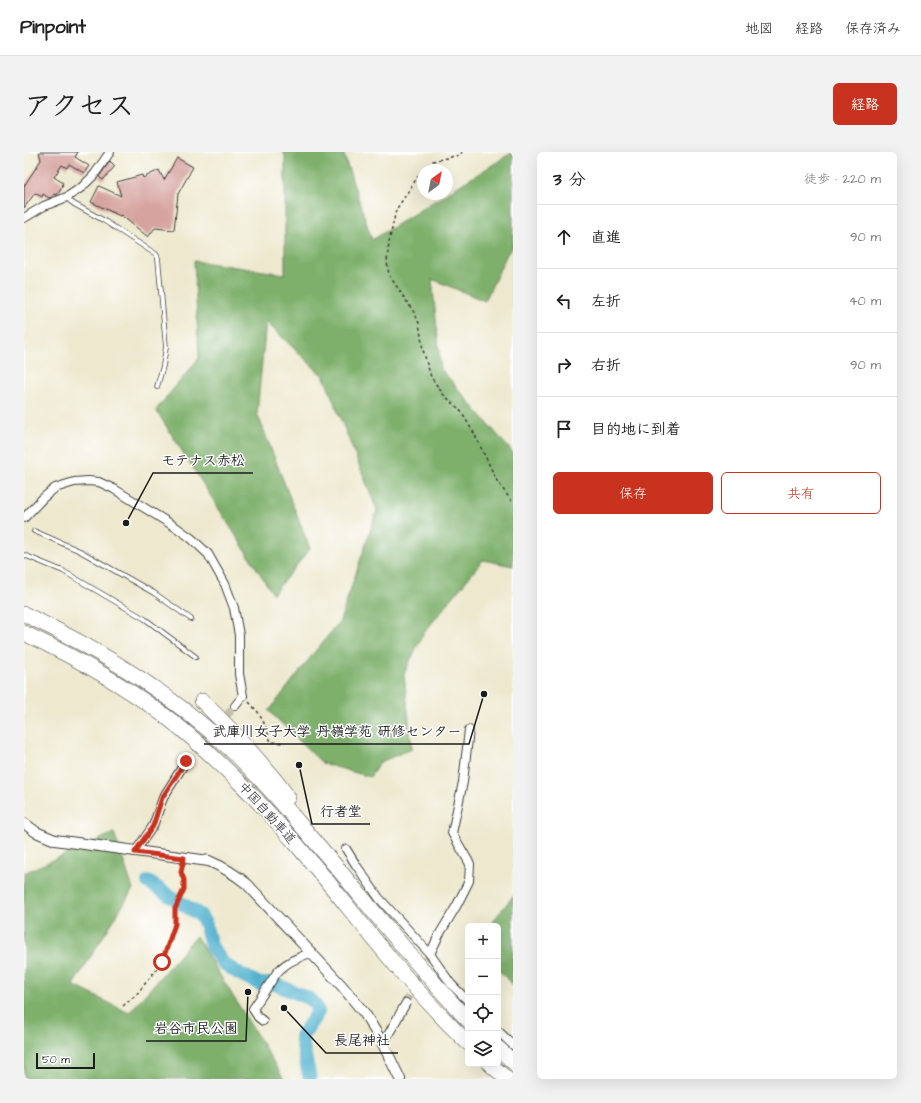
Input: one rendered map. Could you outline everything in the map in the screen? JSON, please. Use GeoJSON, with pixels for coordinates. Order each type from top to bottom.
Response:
{"type":"FeatureCollection","features":[{"type":"Feature","properties":{"kind":"highway","name":"中国自動車道"},"geometry":{"type":"LineString","coordinates":[[24,614],[92,649],[122,667],[178,705],[200,722],[230,749],[268,787],[404,949],[465,1017]]}},
{"type":"Feature","properties":{"kind":"highway","name":"中国自動車道"},"geometry":{"type":"LineString","coordinates":[[24,633],[85,664],[143,700],[170,720],[219,762],[243,785],[286,833],[413,986],[465,1040]]}},
{"type":"Feature","properties":{"kind":"highway"},"geometry":{"type":"LineString","coordinates":[[202,701],[243,742],[270,773],[297,808],[346,879]]}},
{"type":"Feature","properties":{"kind":"highway"},"geometry":{"type":"LineString","coordinates":[[501,1051],[513,1062]]}},
{"type":"Feature","properties":{"kind":"highway"},"geometry":{"type":"LineString","coordinates":[[493,1067],[507,1079]]}},
{"type":"Feature","properties":{"kind":"street"},"geometry":{"type":"LineString","coordinates":[[24,218],[44,206],[68,196],[82,187],[94,175],[110,152]]}},
{"type":"Feature","properties":{"kind":"street"},"geometry":{"type":"LineString","coordinates":[[24,518],[55,488],[74,482],[99,482],[114,489],[177,528],[208,554],[226,584],[234,608],[239,635],[240,674],[243,696],[235,706]]}},
{"type":"Feature","properties":{"kind":"street"},"geometry":{"type":"LineString","coordinates":[[430,954],[439,935],[457,905],[468,881],[470,864],[452,833],[463,782],[469,730]]}},
{"type":"Feature","properties":{"kind":"street"},"geometry":{"type":"LineString","coordinates":[[135,852],[153,826],[162,798],[186,761]]}},
{"type":"Feature","properties":{"kind":"street"},"geometry":{"type":"LineString","coordinates":[[24,823],[36,832],[55,840],[209,861],[236,875],[247,884],[312,952],[365,1014],[383,1044],[400,1079]]}},
{"type":"Feature","properties":{"kind":"street"},"geometry":{"type":"LineString","coordinates":[[346,849],[380,898],[430,954],[451,984],[465,998]]}},
{"type":"Feature","properties":{"kind":"street"},"geometry":{"type":"LineString","coordinates":[[263,1021],[258,1017],[253,1009],[276,974],[287,963],[312,952]]}},
{"type":"Feature","properties":{"kind":"street"},"geometry":{"type":"LineString","coordinates":[[383,1044],[406,1004]]}},
{"type":"Feature","properties":{"kind":"street"},"geometry":{"type":"LineString","coordinates":[[501,1034],[513,1045]]}},
{"type":"Feature","properties":{"kind":"lane"},"geometry":{"type":"LineString","coordinates":[[68,196],[70,201],[74,204],[103,220],[156,254],[158,258],[166,347],[163,366],[157,387]]}},
{"type":"Feature","properties":{"kind":"lane"},"geometry":{"type":"LineString","coordinates":[[34,532],[80,551],[154,593],[191,619]]}},
{"type":"Feature","properties":{"kind":"lane"},"geometry":{"type":"LineString","coordinates":[[24,555],[63,571],[145,619],[196,657]]}},
{"type":"Feature","properties":{"kind":"path"},"geometry":{"type":"LineString","coordinates":[[430,164],[433,161],[460,155],[462,152]]}},
{"type":"Feature","properties":{"kind":"path"},"geometry":{"type":"LineString","coordinates":[[417,178],[396,210],[389,242],[387,262],[389,276],[415,314],[419,323],[423,350],[430,377],[460,410],[474,433],[497,481],[513,503]]}},
{"type":"Feature","properties":{"kind":"path"},"geometry":{"type":"LineString","coordinates":[[243,696],[258,712],[265,725],[271,742],[285,743]]}},
{"type":"Feature","properties":{"kind":"path"},"geometry":{"type":"LineString","coordinates":[[123,1006],[137,994],[162,962],[175,924],[175,909],[184,889],[184,880],[181,872],[184,858]]}},
{"type":"Feature","properties":{"kind":"green space"},"geometry":{"type":"Polygon","coordinates":[[[283,152],[343,152],[372,240],[436,200],[453,200],[453,189],[513,152],[513,246],[507,254],[485,301],[432,279],[441,369],[513,453],[513,566],[483,560],[423,634],[404,674],[412,749],[380,762],[370,777],[322,763],[269,711],[340,621],[377,510],[324,377],[266,322],[257,413],[310,549],[273,594],[156,410],[199,358],[194,261],[285,274],[285,156],[283,152]]]}},
{"type":"Feature","properties":{"kind":"green space"},"geometry":{"type":"Polygon","coordinates":[[[114,833],[133,889],[73,985],[129,1013],[196,936],[284,1079],[24,1079],[24,873],[114,833]]]}},
{"type":"Feature","properties":{"kind":"green space"},"geometry":{"type":"Polygon","coordinates":[[[513,896],[513,986],[501,972],[501,923],[493,923],[513,896]]]}},
{"type":"Feature","properties":{"kind":"building"},"geometry":{"type":"Polygon","coordinates":[[[39,152],[78,152],[75,157],[89,166],[84,173],[69,164],[67,168],[62,165],[54,177],[63,183],[63,186],[57,195],[54,194],[49,198],[43,194],[42,197],[35,193],[24,208],[24,186],[41,160],[39,152]]]}},
{"type":"Feature","properties":{"kind":"building"},"geometry":{"type":"Polygon","coordinates":[[[177,158],[193,167],[178,194],[174,230],[155,228],[148,237],[121,215],[120,216],[91,202],[99,186],[121,196],[117,182],[142,175],[143,178],[159,170],[164,180],[177,158]]]}},
{"type":"Feature","properties":{"kind":"building"},"geometry":{"type":"Polygon","coordinates":[[[110,161],[115,166],[103,180],[99,177],[110,161]]]}},
{"type":"Feature","properties":{"kind":"waterway"},"geometry":{"type":"LineString","coordinates":[[148,882],[200,915],[205,923],[211,946],[223,963],[238,973],[260,984],[275,984],[308,998],[315,1004],[318,1012],[301,1037],[310,1079]]}},
{"type":"Feature","properties":{"kind":"tunnel"},"geometry":{"type":"LineString","coordinates":[[186,761],[235,706]]}},
{"type":"Feature","properties":{"kind":"tunnel"},"geometry":{"type":"LineString","coordinates":[[406,1003],[430,954]]}},
{"type":"Feature","properties":{"kind":"place","name":"モテナス赤松"},"geometry":{"type":"Point","coordinates":[126,523]}},
{"type":"Feature","properties":{"kind":"place","name":"武庫川女子大学 丹嶺学苑 研修センター"},"geometry":{"type":"Point","coordinates":[484,694]}},
{"type":"Feature","properties":{"kind":"place","name":"行者堂"},"geometry":{"type":"Point","coordinates":[299,765]}},
{"type":"Feature","properties":{"kind":"place","name":"岩谷市民公園"},"geometry":{"type":"Point","coordinates":[248,992]}},
{"type":"Feature","properties":{"kind":"place","name":"長尾神社"},"geometry":{"type":"Point","coordinates":[284,1008]}},
{"type":"Feature","properties":{"kind":"route"},"geometry":{"type":"LineString","coordinates":[[162,962],[175,924],[175,909],[184,889],[184,880],[181,872],[184,858],[135,852],[153,826],[162,798],[186,761]]}}]}
